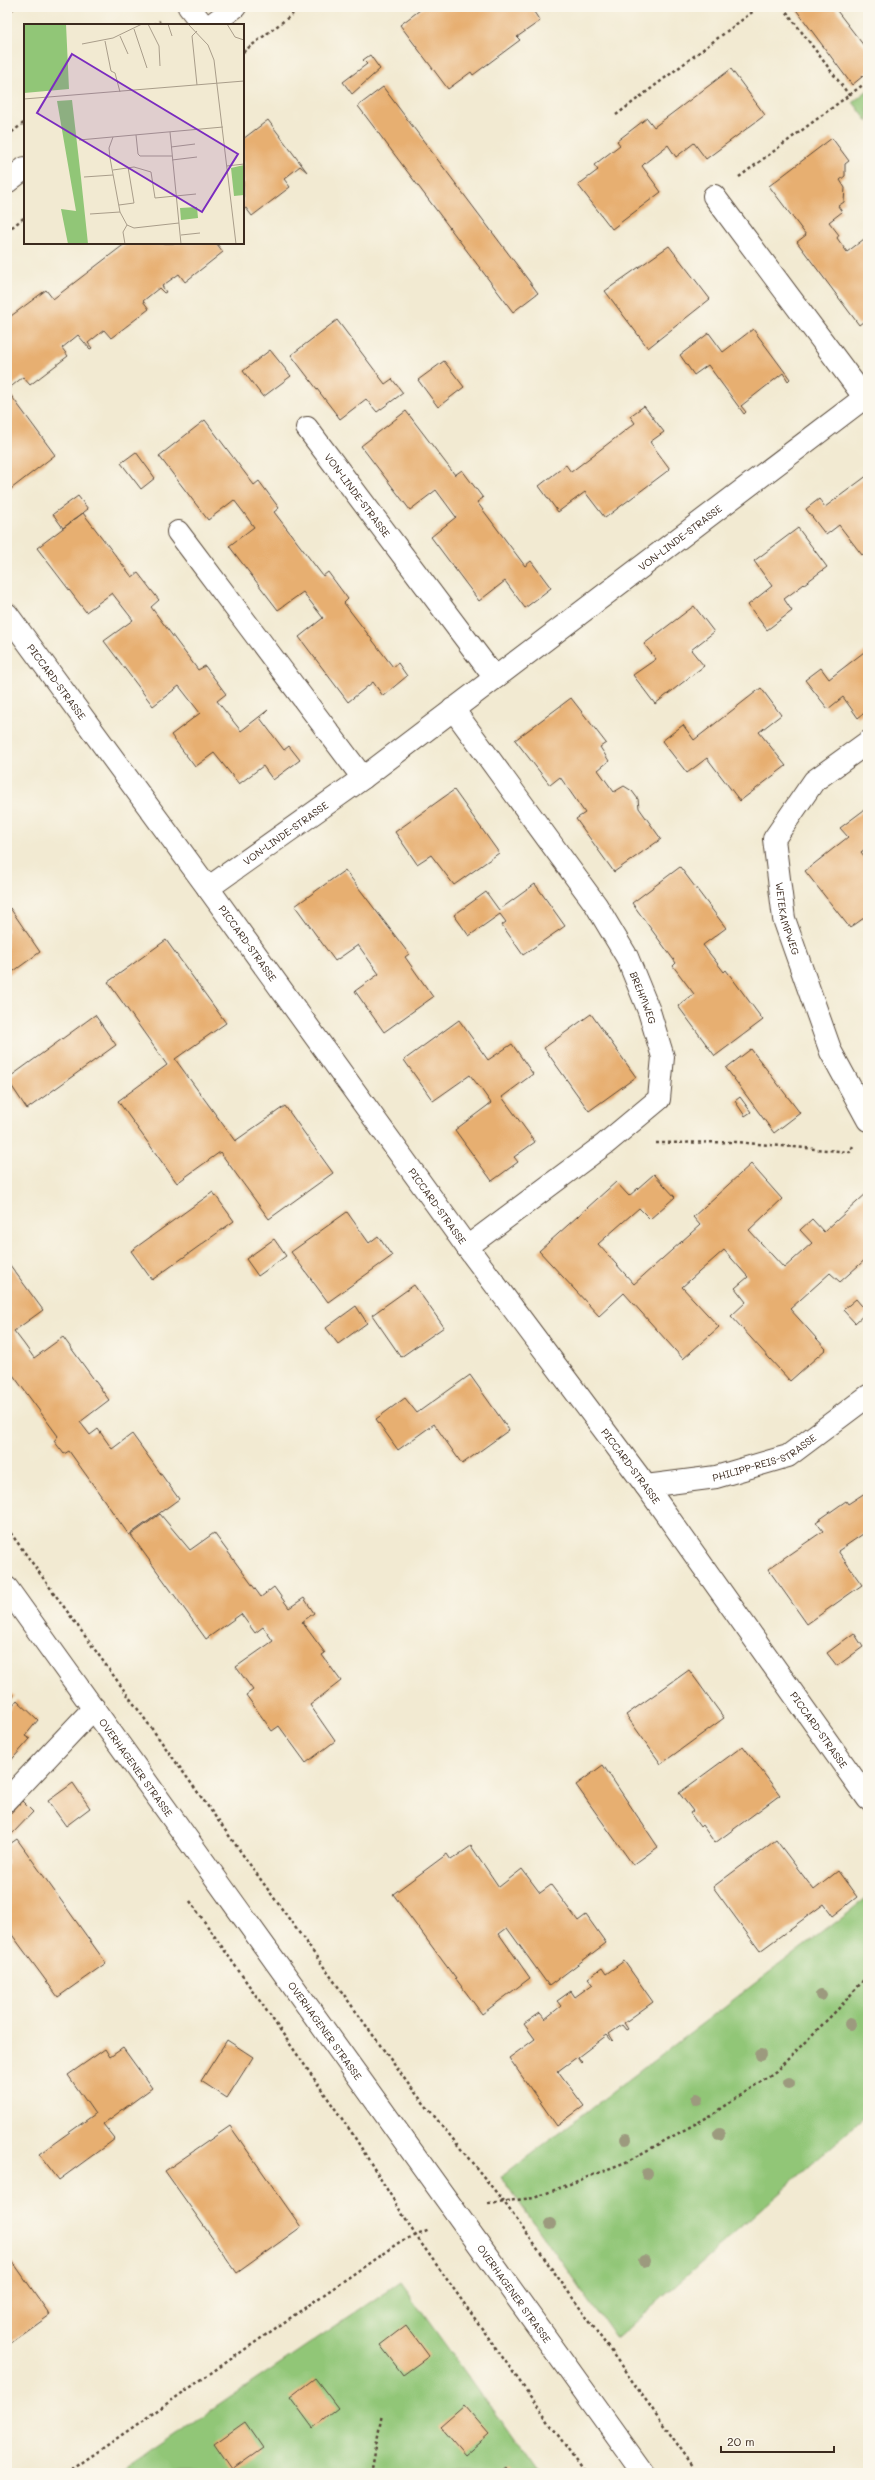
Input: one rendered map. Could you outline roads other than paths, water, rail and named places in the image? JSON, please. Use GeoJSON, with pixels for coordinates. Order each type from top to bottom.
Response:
{"type":"FeatureCollection","features":[{"type":"Feature","properties":{"kind":"street"},"geometry":{"type":"LineString","coordinates":[[189,7],[202,24]]}},
{"type":"Feature","properties":{"kind":"street"},"geometry":{"type":"LineString","coordinates":[[213,24],[235,7]]}},
{"type":"Feature","properties":{"kind":"street"},"geometry":{"type":"LineString","coordinates":[[7,182],[24,169]]}},
{"type":"Feature","properties":{"kind":"street","name":"VON-LINDE-STRASSE"},"geometry":{"type":"LineString","coordinates":[[208,888],[363,778],[867,398],[714,196]]}},
{"type":"Feature","properties":{"kind":"street","name":"VON-LINDE-STRASSE"},"geometry":{"type":"LineString","coordinates":[[307,428],[495,678]]}},
{"type":"Feature","properties":{"kind":"street"},"geometry":{"type":"LineString","coordinates":[[178,532],[363,778]]}},
{"type":"Feature","properties":{"kind":"street","name":"PICCARD-STRASSE"},"geometry":{"type":"LineString","coordinates":[[7,614],[208,888],[467,1247],[646,1486],[868,1799]]}},
{"type":"Feature","properties":{"kind":"street","name":"BREHMWEG"},"geometry":{"type":"LineString","coordinates":[[453,709],[596,904],[627,957],[649,1011],[663,1057],[659,1098],[605,1144],[467,1247]]}},
{"type":"Feature","properties":{"kind":"street","name":"WETEKAMPWEG"},"geometry":{"type":"LineString","coordinates":[[868,742],[814,781],[774,839],[784,919],[830,1052],[868,1120]]}},
{"type":"Feature","properties":{"kind":"street","name":"PHILIPP-REIS-STRASSE"},"geometry":{"type":"LineString","coordinates":[[646,1486],[716,1477],[788,1456],[868,1396]]}},
{"type":"Feature","properties":{"kind":"street","name":"OVERHAGENER STRASSE"},"geometry":{"type":"LineString","coordinates":[[7,1588],[643,2473]]}},
{"type":"Feature","properties":{"kind":"street"},"geometry":{"type":"LineString","coordinates":[[7,1800],[94,1708]]}}]}
